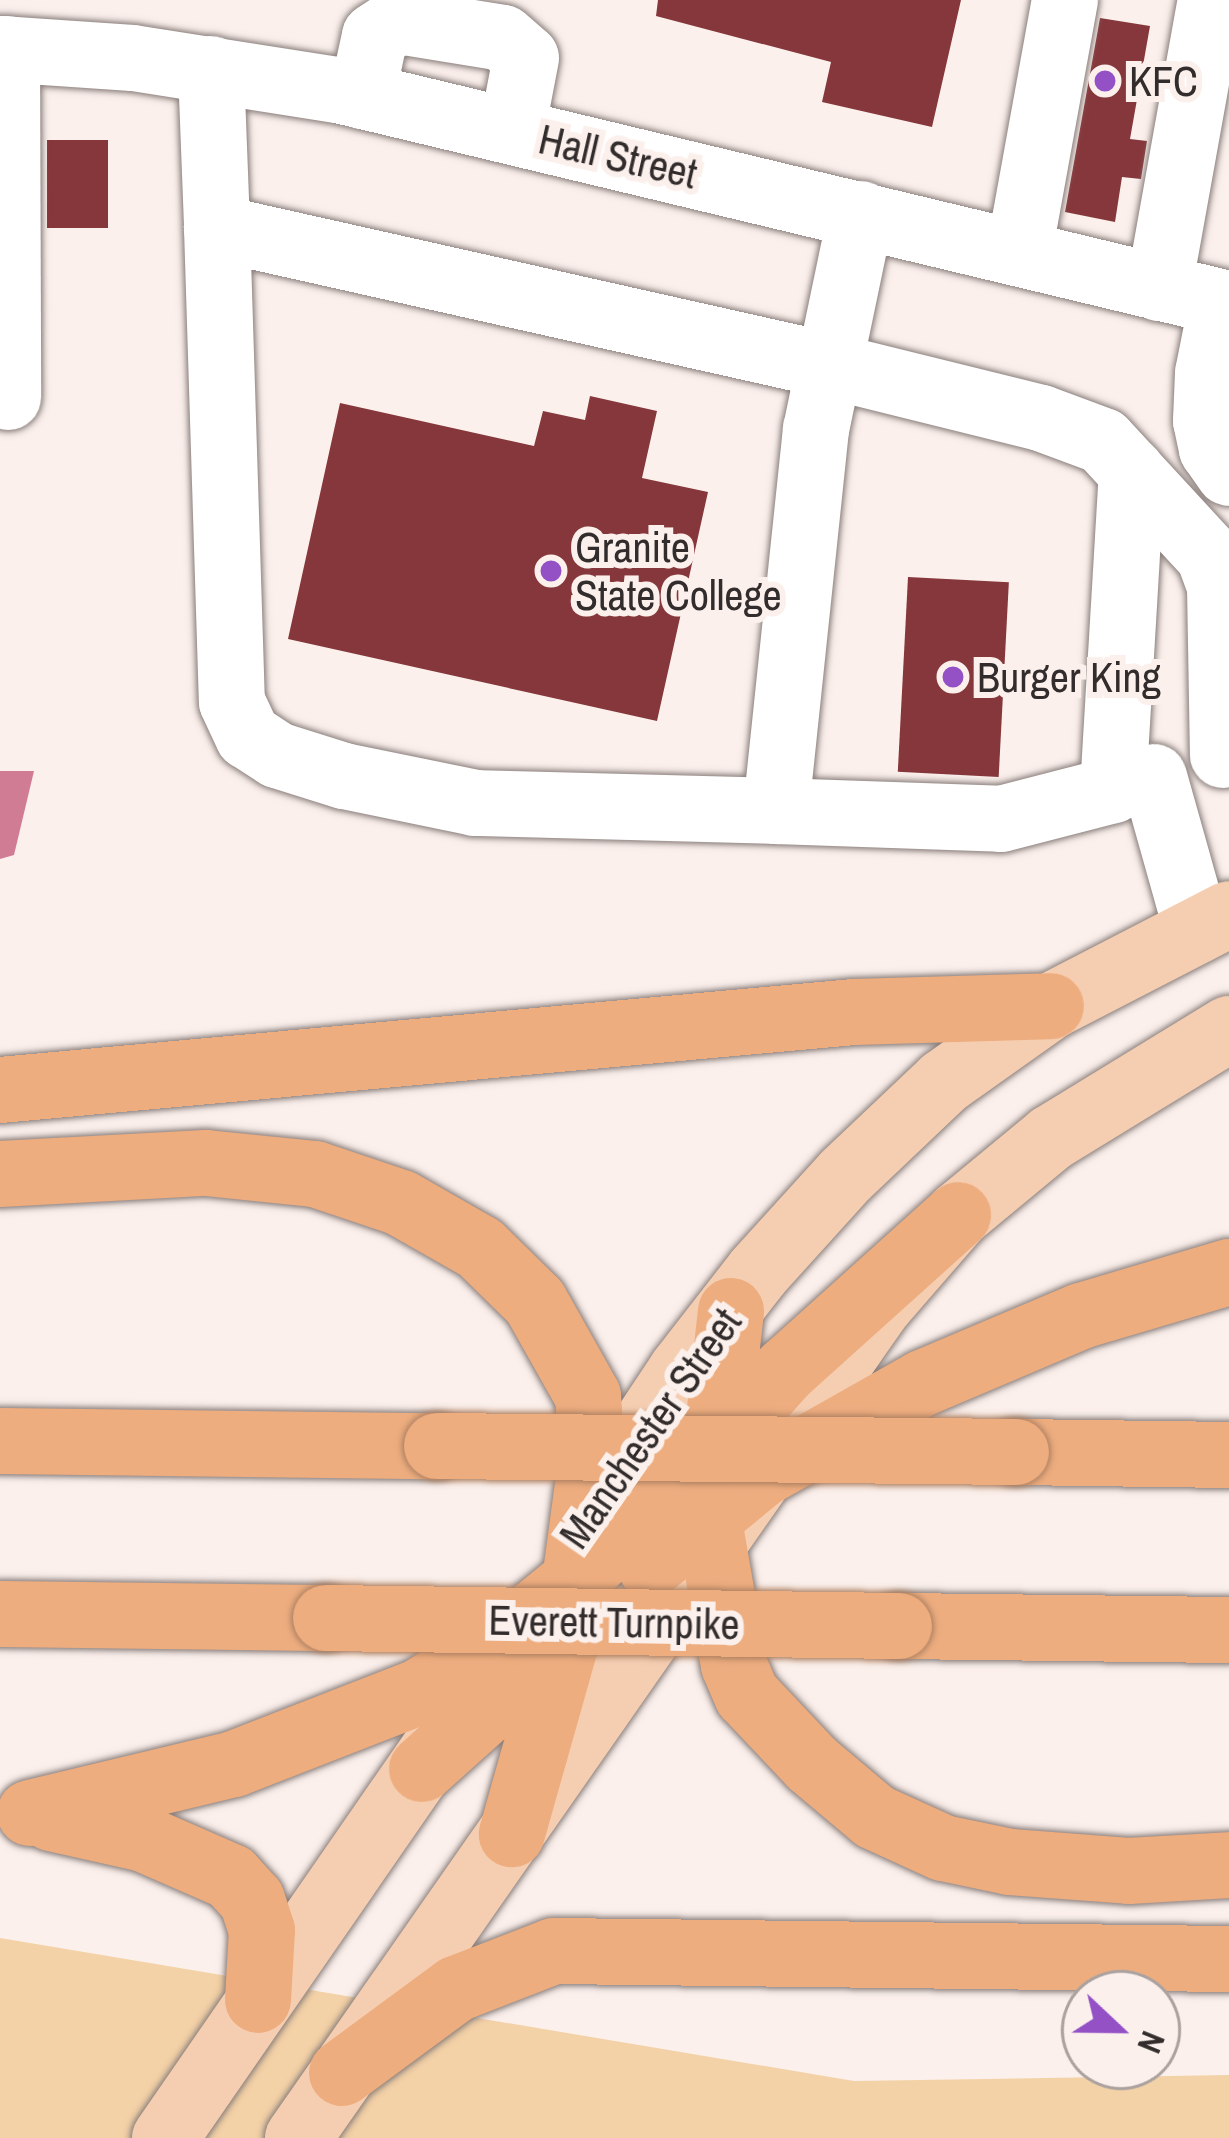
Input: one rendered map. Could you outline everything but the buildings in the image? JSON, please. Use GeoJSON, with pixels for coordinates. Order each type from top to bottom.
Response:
{"type":"FeatureCollection","features":[{"type":"Feature","properties":{"kind":"highway"},"geometry":{"type":"LineString","coordinates":[[0,1090],[853,1012],[1051,1006]]}},
{"type":"Feature","properties":{"kind":"highway"},"geometry":{"type":"LineString","coordinates":[[0,1174],[206,1163],[314,1174],[401,1203],[480,1248],[535,1302],[589,1396],[592,1455],[587,1508],[552,1616],[512,1834]]}},
{"type":"Feature","properties":{"kind":"highway"},"geometry":{"type":"LineString","coordinates":[[552,1616],[741,1458],[1081,1316],[1229,1272]]}},
{"type":"Feature","properties":{"kind":"highway"},"geometry":{"type":"LineString","coordinates":[[731,1311],[741,1458],[710,1532],[734,1665],[747,1695],[812,1764],[875,1817],[944,1848],[1010,1862],[1129,1871],[1229,1865]]}},
{"type":"Feature","properties":{"kind":"highway"},"geometry":{"type":"LineString","coordinates":[[0,1441],[1229,1455]]}},
{"type":"Feature","properties":{"kind":"highway"},"geometry":{"type":"LineString","coordinates":[[15,1812],[160,1785],[314,1734],[422,1691],[710,1532]]}},
{"type":"Feature","properties":{"kind":"highway","name":"Everett Turnpike"},"geometry":{"type":"LineString","coordinates":[[0,1614],[1229,1630]]}},
{"type":"Feature","properties":{"kind":"highway"},"geometry":{"type":"LineString","coordinates":[[15,1812],[144,1839],[231,1876],[252,1900],[262,1930],[258,2000]]}},
{"type":"Feature","properties":{"kind":"highway"},"geometry":{"type":"LineString","coordinates":[[342,2073],[456,1989],[554,1951],[1229,1959]]}},
{"type":"Feature","properties":{"kind":"main road","name":"Manchester Street"},"geometry":{"type":"LineString","coordinates":[[165,2138],[422,1769],[552,1616],[587,1508],[681,1372],[758,1272],[944,1082],[1051,1006],[1213,922]]}},
{"type":"Feature","properties":{"kind":"main road"},"geometry":{"type":"LineString","coordinates":[[741,1458],[958,1215],[1051,1138],[1229,1029]]}},
{"type":"Feature","properties":{"kind":"main road"},"geometry":{"type":"LineString","coordinates":[[298,2138],[512,1834],[710,1532]]}},
{"type":"Feature","properties":{"kind":"street"},"geometry":{"type":"LineString","coordinates":[[1019,253],[1065,0]]}},
{"type":"Feature","properties":{"kind":"street"},"geometry":{"type":"LineString","coordinates":[[1159,288],[1211,0]]}},
{"type":"Feature","properties":{"kind":"street"},"geometry":{"type":"LineString","coordinates":[[362,96],[375,36],[398,22],[503,38],[526,58],[512,131]]}},
{"type":"Feature","properties":{"kind":"street"},"geometry":{"type":"LineString","coordinates":[[3,49],[8,397]]}},
{"type":"Feature","properties":{"kind":"street","name":"Hall Street"},"geometry":{"type":"LineString","coordinates":[[3,49],[211,69],[362,96],[1226,304]]}},
{"type":"Feature","properties":{"kind":"street"},"geometry":{"type":"LineString","coordinates":[[211,69],[232,702],[248,736],[277,755],[344,776],[475,803],[1001,819],[1226,755],[1220,586],[1210,556],[1103,441],[1040,418],[827,365],[217,227]]}},
{"type":"Feature","properties":{"kind":"street"},"geometry":{"type":"LineString","coordinates":[[776,811],[827,365],[861,214]]}},
{"type":"Feature","properties":{"kind":"street"},"geometry":{"type":"LineString","coordinates":[[1226,304],[1208,373],[1206,421],[1212,449],[1229,473]]}},
{"type":"Feature","properties":{"kind":"street"},"geometry":{"type":"LineString","coordinates":[[1132,472],[1134,783],[1213,922]]}},
{"type":"Feature","properties":{"kind":"shaded area"},"geometry":{"type":"Polygon","coordinates":[[[0,771],[34,771],[14,855],[0,859],[0,771]]]}},
{"type":"Feature","properties":{"kind":"shaded area"},"geometry":{"type":"Polygon","coordinates":[[[0,1938],[854,2081],[1061,2078],[1061,2090],[1181,2090],[1181,2076],[1229,2075],[1229,2138],[0,2138],[0,1938]]]}},
{"type":"Feature","properties":{"kind":"place","name":"KFC"},"geometry":{"type":"Point","coordinates":[1105,81]}},
{"type":"Feature","properties":{"kind":"place","name":"Granite State College"},"geometry":{"type":"Point","coordinates":[551,571]}},
{"type":"Feature","properties":{"kind":"place","name":"Burger King"},"geometry":{"type":"Point","coordinates":[953,677]}}]}
